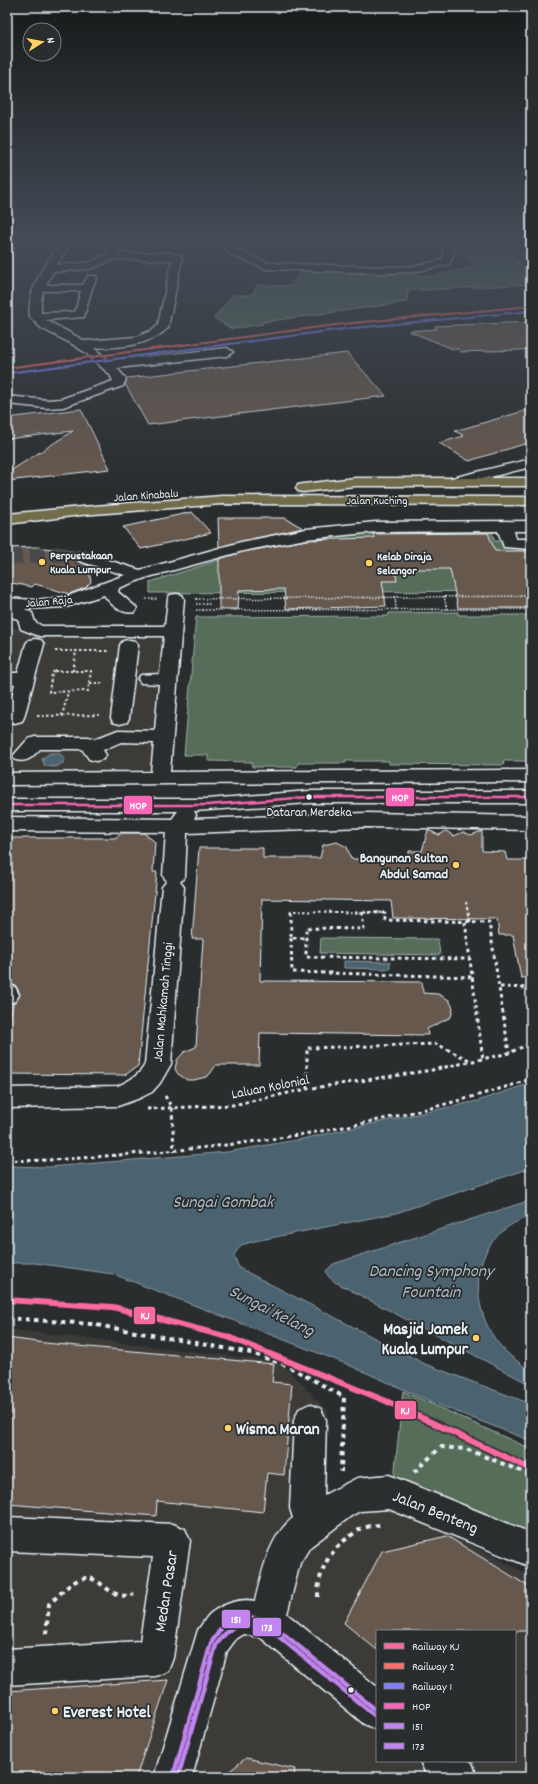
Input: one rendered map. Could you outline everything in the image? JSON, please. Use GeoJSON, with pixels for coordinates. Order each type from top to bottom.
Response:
{"type":"FeatureCollection","features":[{"type":"Feature","properties":{"kind":"highway"},"geometry":{"type":"LineString","coordinates":[[286,490],[355,482],[531,482]]}},
{"type":"Feature","properties":{"kind":"highway","name":"Jalan Kuching"},"geometry":{"type":"LineString","coordinates":[[286,490],[500,496],[531,501]]}},
{"type":"Feature","properties":{"kind":"highway","name":"Jalan Kinabalu"},"geometry":{"type":"LineString","coordinates":[[7,509],[146,494],[286,490]]}},
{"type":"Feature","properties":{"kind":"highway","name":"Jalan Kuching"},"geometry":{"type":"LineString","coordinates":[[222,500],[500,496],[531,490]]}},
{"type":"Feature","properties":{"kind":"highway"},"geometry":{"type":"LineString","coordinates":[[222,500],[354,511],[531,510]]}},
{"type":"Feature","properties":{"kind":"highway","name":"Jalan Kinabalu"},"geometry":{"type":"LineString","coordinates":[[7,519],[81,511],[222,500]]}},
{"type":"Feature","properties":{"kind":"street"},"geometry":{"type":"LineString","coordinates":[[7,400],[47,404],[63,403],[115,386],[119,383],[120,379],[118,375],[82,345],[42,322]]}},
{"type":"Feature","properties":{"kind":"street"},"geometry":{"type":"LineString","coordinates":[[82,345],[137,341],[159,332],[164,326],[165,322]]}},
{"type":"Feature","properties":{"kind":"street"},"geometry":{"type":"LineString","coordinates":[[106,365],[227,352]]}},
{"type":"Feature","properties":{"kind":"street"},"geometry":{"type":"LineString","coordinates":[[453,482],[531,463]]}},
{"type":"Feature","properties":{"kind":"street","name":"Jalan Raja"},"geometry":{"type":"LineString","coordinates":[[7,603],[34,605],[66,602],[139,575],[262,542],[351,529],[401,526],[521,527]]}},
{"type":"Feature","properties":{"kind":"street"},"geometry":{"type":"LineString","coordinates":[[521,527],[510,544],[531,544]]}},
{"type":"Feature","properties":{"kind":"street"},"geometry":{"type":"LineString","coordinates":[[85,558],[122,568],[139,575]]}},
{"type":"Feature","properties":{"kind":"street"},"geometry":{"type":"LineString","coordinates":[[160,778],[172,631],[181,574],[176,565]]}},
{"type":"Feature","properties":{"kind":"street"},"geometry":{"type":"LineString","coordinates":[[112,584],[110,592],[116,600],[134,604]]}},
{"type":"Feature","properties":{"kind":"street"},"geometry":{"type":"LineString","coordinates":[[7,611],[23,614],[26,617],[27,625],[36,642],[12,729],[21,767]]}},
{"type":"Feature","properties":{"kind":"street"},"geometry":{"type":"LineString","coordinates":[[36,642],[129,642],[172,631]]}},
{"type":"Feature","properties":{"kind":"street"},"geometry":{"type":"LineString","coordinates":[[94,765],[119,724],[136,679],[129,642]]}},
{"type":"Feature","properties":{"kind":"street"},"geometry":{"type":"LineString","coordinates":[[7,678],[26,679]]}},
{"type":"Feature","properties":{"kind":"street"},"geometry":{"type":"LineString","coordinates":[[136,679],[168,678]]}},
{"type":"Feature","properties":{"kind":"street"},"geometry":{"type":"LineString","coordinates":[[119,724],[163,737]]}},
{"type":"Feature","properties":{"kind":"street"},"geometry":{"type":"LineString","coordinates":[[21,767],[88,743],[94,765]]}},
{"type":"Feature","properties":{"kind":"street"},"geometry":{"type":"LineString","coordinates":[[21,767],[94,765],[160,778],[531,776]]}},
{"type":"Feature","properties":{"kind":"street"},"geometry":{"type":"LineString","coordinates":[[7,805],[207,805],[309,797],[531,797]]}},
{"type":"Feature","properties":{"kind":"street"},"geometry":{"type":"LineString","coordinates":[[177,826],[185,815],[207,805]]}},
{"type":"Feature","properties":{"kind":"street"},"geometry":{"type":"LineString","coordinates":[[7,824],[177,826],[366,820],[531,824]]}},
{"type":"Feature","properties":{"kind":"street","name":"Jalan Mahkamah Tinggi"},"geometry":{"type":"LineString","coordinates":[[7,1098],[118,1096],[136,1090],[154,1075],[158,1064],[158,960],[163,915],[173,882],[177,826]]}},
{"type":"Feature","properties":{"kind":"street"},"geometry":{"type":"LineString","coordinates":[[310,1420],[307,1508],[312,1524]]}},
{"type":"Feature","properties":{"kind":"street","name":"Jalan Benteng"},"geometry":{"type":"LineString","coordinates":[[268,1621],[285,1556],[298,1535],[339,1504],[357,1495],[389,1492],[531,1550]]}},
{"type":"Feature","properties":{"kind":"street","name":"Medan Pasar"},"geometry":{"type":"LineString","coordinates":[[7,1534],[173,1541],[155,1658],[7,1666]]}},
{"type":"Feature","properties":{"kind":"street"},"geometry":{"type":"LineString","coordinates":[[173,1777],[211,1643],[223,1626],[244,1616],[268,1621],[376,1710]]}},
{"type":"Feature","properties":{"kind":"street"},"geometry":{"type":"LineString","coordinates":[[440,1762],[458,1777]]}},
{"type":"Feature","properties":{"kind":"path"},"geometry":{"type":"LineString","coordinates":[[395,596],[396,610]]}},
{"type":"Feature","properties":{"kind":"path"},"geometry":{"type":"LineString","coordinates":[[444,596],[447,610]]}},
{"type":"Feature","properties":{"kind":"path"},"geometry":{"type":"LineString","coordinates":[[134,604],[177,599],[531,596]]}},
{"type":"Feature","properties":{"kind":"path"},"geometry":{"type":"LineString","coordinates":[[177,599],[396,610],[531,609]]}},
{"type":"Feature","properties":{"kind":"path"},"geometry":{"type":"LineString","coordinates":[[36,642],[76,651],[129,642]]}},
{"type":"Feature","properties":{"kind":"path"},"geometry":{"type":"LineString","coordinates":[[73,671],[76,651]]}},
{"type":"Feature","properties":{"kind":"path"},"geometry":{"type":"LineString","coordinates":[[73,671],[92,672],[90,683],[88,691],[86,692],[49,691],[52,673],[73,671]]}},
{"type":"Feature","properties":{"kind":"path"},"geometry":{"type":"LineString","coordinates":[[62,716],[68,692]]}},
{"type":"Feature","properties":{"kind":"path"},"geometry":{"type":"LineString","coordinates":[[15,719],[62,716],[119,724]]}},
{"type":"Feature","properties":{"kind":"path"},"geometry":{"type":"LineString","coordinates":[[466,902],[470,922]]}},
{"type":"Feature","properties":{"kind":"path"},"geometry":{"type":"LineString","coordinates":[[472,977],[292,972],[291,911],[385,913],[385,920],[489,922],[509,1053]]}},
{"type":"Feature","properties":{"kind":"path"},"geometry":{"type":"LineString","coordinates":[[362,912],[364,929],[306,928],[306,957],[470,958]]}},
{"type":"Feature","properties":{"kind":"path"},"geometry":{"type":"LineString","coordinates":[[465,922],[483,1060]]}},
{"type":"Feature","properties":{"kind":"path"},"geometry":{"type":"LineString","coordinates":[[291,938],[306,938]]}},
{"type":"Feature","properties":{"kind":"path"},"geometry":{"type":"LineString","coordinates":[[500,987],[531,988]]}},
{"type":"Feature","properties":{"kind":"path","name":"Laluan Kolonial"},"geometry":{"type":"LineString","coordinates":[[141,1110],[233,1104],[308,1089],[403,1075],[483,1060],[509,1053],[531,1043]]}},
{"type":"Feature","properties":{"kind":"path"},"geometry":{"type":"LineString","coordinates":[[308,1089],[307,1048],[436,1044],[472,1062]]}},
{"type":"Feature","properties":{"kind":"path"},"geometry":{"type":"LineString","coordinates":[[7,1160],[174,1152],[276,1139],[364,1123],[453,1103],[531,1079]]}},
{"type":"Feature","properties":{"kind":"path"},"geometry":{"type":"LineString","coordinates":[[172,1108],[174,1152]]}},
{"type":"Feature","properties":{"kind":"path"},"geometry":{"type":"LineString","coordinates":[[7,1318],[91,1324],[251,1353],[286,1365],[344,1397],[341,1470]]}},
{"type":"Feature","properties":{"kind":"path"},"geometry":{"type":"LineString","coordinates":[[412,1474],[441,1447],[466,1449],[531,1475]]}},
{"type":"Feature","properties":{"kind":"path"},"geometry":{"type":"LineString","coordinates":[[318,1597],[318,1586],[322,1568],[331,1553],[360,1529],[389,1523]]}},
{"type":"Feature","properties":{"kind":"path"},"geometry":{"type":"LineString","coordinates":[[46,1639],[49,1604],[82,1579],[90,1578],[97,1581],[102,1587],[117,1596],[124,1597],[137,1594],[164,1596]]}},
{"type":"Feature","properties":{"kind":"shaded area"},"geometry":{"type":"Polygon","coordinates":[[[57,623],[169,624],[151,777],[7,779],[7,641],[11,628],[56,628],[57,623]]]}},
{"type":"Feature","properties":{"kind":"shaded area"},"geometry":{"type":"Polygon","coordinates":[[[7,1329],[281,1362],[328,1412],[326,1490],[385,1500],[531,1576],[531,1777],[7,1777],[7,1329]]]}},
{"type":"Feature","properties":{"kind":"green space"},"geometry":{"type":"Polygon","coordinates":[[[221,322],[263,322],[263,324],[232,329],[221,322]]]}},
{"type":"Feature","properties":{"kind":"green space","name":"Kelab Diraja Selangor"},"geometry":{"type":"Polygon","coordinates":[[[490,528],[495,541],[531,541],[531,591],[150,593],[150,582],[276,542],[379,531],[490,528]]]}},
{"type":"Feature","properties":{"kind":"green space"},"geometry":{"type":"Polygon","coordinates":[[[458,612],[458,615],[531,615],[531,761],[503,761],[504,765],[389,764],[389,761],[345,761],[346,763],[298,763],[297,767],[252,767],[252,762],[208,761],[208,755],[184,755],[196,617],[388,616],[389,613],[458,612]]]}},
{"type":"Feature","properties":{"kind":"green space"},"geometry":{"type":"Polygon","coordinates":[[[321,938],[438,939],[440,955],[320,953],[321,938]]]}},
{"type":"Feature","properties":{"kind":"green space"},"geometry":{"type":"Polygon","coordinates":[[[403,1391],[531,1449],[531,1543],[394,1479],[403,1391]]]}},
{"type":"Feature","properties":{"kind":"water"},"geometry":{"type":"Polygon","coordinates":[[[50,753],[58,753],[65,758],[64,762],[56,767],[45,766],[42,759],[50,753]]]}},
{"type":"Feature","properties":{"kind":"water"},"geometry":{"type":"Polygon","coordinates":[[[344,961],[390,962],[390,969],[344,968],[344,961]]]}},
{"type":"Feature","properties":{"kind":"water"},"geometry":{"type":"Polygon","coordinates":[[[531,1083],[531,1168],[396,1213],[241,1245],[234,1255],[239,1268],[425,1364],[531,1404],[531,1441],[439,1405],[344,1363],[113,1274],[35,1263],[7,1263],[7,1166],[49,1167],[227,1152],[302,1139],[477,1101],[531,1083]]]}},
{"type":"Feature","properties":{"kind":"water","name":"Dancing Symphony Fountain"},"geometry":{"type":"Polygon","coordinates":[[[531,1200],[531,1216],[510,1225],[493,1241],[485,1253],[478,1282],[482,1312],[487,1326],[503,1348],[531,1371],[531,1385],[335,1282],[328,1276],[326,1271],[333,1264],[531,1200]]]}},
{"type":"Feature","properties":{"kind":"building"},"geometry":{"type":"Polygon","coordinates":[[[531,322],[531,349],[461,352],[458,349],[453,349],[409,331],[437,329],[435,326],[531,322]]]}},
{"type":"Feature","properties":{"kind":"building"},"geometry":{"type":"Polygon","coordinates":[[[347,353],[386,396],[148,425],[125,384],[127,378],[347,353]]]}},
{"type":"Feature","properties":{"kind":"building"},"geometry":{"type":"Polygon","coordinates":[[[81,409],[110,469],[7,481],[7,473],[73,431],[7,439],[7,418],[81,409]]]}},
{"type":"Feature","properties":{"kind":"building"},"geometry":{"type":"Polygon","coordinates":[[[531,409],[531,442],[469,461],[439,443],[464,436],[455,431],[531,409]]]}},
{"type":"Feature","properties":{"kind":"building"},"geometry":{"type":"Polygon","coordinates":[[[192,512],[211,533],[141,549],[123,527],[192,512]]]}},
{"type":"Feature","properties":{"kind":"building"},"geometry":{"type":"Polygon","coordinates":[[[218,518],[285,518],[303,528],[219,547],[218,518]]]}},
{"type":"Feature","properties":{"kind":"building","name":"Kelab Diraja Selangor"},"geometry":{"type":"Polygon","coordinates":[[[488,533],[495,551],[531,551],[531,608],[458,608],[450,569],[395,569],[397,581],[382,581],[386,606],[286,609],[284,589],[239,590],[238,609],[219,609],[219,559],[243,552],[306,540],[374,538],[373,534],[488,533]]]}},
{"type":"Feature","properties":{"kind":"building","name":"Perpustakaan Kuala Lumpur"},"geometry":{"type":"Polygon","coordinates":[[[37,547],[81,553],[78,554],[76,559],[79,562],[88,565],[91,582],[85,588],[69,594],[35,584],[32,587],[7,582],[7,548],[37,547]]]}},
{"type":"Feature","properties":{"kind":"building","name":"Bangunan Sultan Abdul Samad"},"geometry":{"type":"Polygon","coordinates":[[[428,830],[439,835],[446,831],[454,836],[463,832],[471,835],[482,831],[482,851],[505,852],[507,860],[531,860],[531,977],[521,978],[513,935],[499,935],[497,919],[393,918],[391,901],[262,899],[260,981],[422,982],[423,993],[438,994],[449,1000],[453,1008],[451,1017],[427,1029],[428,1035],[260,1033],[259,1065],[216,1065],[206,1077],[194,1080],[187,1080],[178,1074],[175,1069],[177,1060],[184,1052],[196,1047],[203,939],[192,939],[199,848],[263,848],[263,858],[320,858],[323,845],[337,842],[347,847],[351,859],[409,859],[409,851],[422,851],[428,830]]]}},
{"type":"Feature","properties":{"kind":"building"},"geometry":{"type":"Polygon","coordinates":[[[122,833],[144,833],[155,842],[153,872],[157,872],[138,1066],[125,1075],[7,1074],[7,1032],[13,1004],[16,1002],[20,994],[16,986],[7,983],[7,838],[115,838],[122,833]]]}},
{"type":"Feature","properties":{"kind":"building"},"geometry":{"type":"Polygon","coordinates":[[[7,1338],[45,1343],[274,1364],[272,1382],[292,1384],[284,1475],[267,1473],[263,1512],[157,1501],[156,1516],[7,1504],[7,1338]]]}},
{"type":"Feature","properties":{"kind":"building"},"geometry":{"type":"Polygon","coordinates":[[[447,1536],[531,1588],[531,1631],[376,1630],[376,1649],[344,1623],[382,1551],[447,1536]]]}},
{"type":"Feature","properties":{"kind":"building"},"geometry":{"type":"Polygon","coordinates":[[[168,1680],[136,1777],[7,1777],[7,1691],[168,1680]]]}},
{"type":"Feature","properties":{"kind":"building"},"geometry":{"type":"Polygon","coordinates":[[[246,1758],[295,1769],[294,1777],[222,1777],[246,1758]]]}},
{"type":"Feature","properties":{"kind":"tunnel"},"geometry":{"type":"LineString","coordinates":[[7,557],[56,554],[85,558]]}},
{"type":"Feature","properties":{"kind":"rail line","name":"2"},"geometry":{"type":"LineString","coordinates":[[7,368],[361,322]]}},
{"type":"Feature","properties":{"kind":"rail line","name":"1"},"geometry":{"type":"LineString","coordinates":[[8,373],[344,329],[414,322]]}},
{"type":"Feature","properties":{"kind":"rail line","name":"KJ"},"geometry":{"type":"LineString","coordinates":[[7,1300],[113,1307],[228,1337],[386,1401],[531,1469]]}},
{"type":"Feature","properties":{"kind":"transit line","name":"HOP"},"geometry":{"type":"LineString","coordinates":[[7,805],[207,805],[309,797],[531,797]]}},
{"type":"Feature","properties":{"kind":"transit line","name":"151"},"geometry":{"type":"LineString","coordinates":[[173,1777],[211,1643],[223,1626],[244,1616],[268,1621],[376,1710]]}},
{"type":"Feature","properties":{"kind":"transit line","name":"173"},"geometry":{"type":"LineString","coordinates":[[178,1777],[216,1645],[227,1631],[236,1624],[248,1623],[266,1626],[374,1715]]}},
{"type":"Feature","properties":{"kind":"place","name":"Perpustakaan Kuala Lumpur"},"geometry":{"type":"Point","coordinates":[42,562]}},
{"type":"Feature","properties":{"kind":"place","name":"Kelab Diraja Selangor"},"geometry":{"type":"Point","coordinates":[369,563]}},
{"type":"Feature","properties":{"kind":"place","name":"Dataran Merdeka"},"geometry":{"type":"Point","coordinates":[309,797]}},
{"type":"Feature","properties":{"kind":"place","name":"Bangunan Sultan Abdul Samad"},"geometry":{"type":"Point","coordinates":[456,865]}},
{"type":"Feature","properties":{"kind":"place","name":"Masjid Jamek Kuala Lumpur"},"geometry":{"type":"Point","coordinates":[476,1338]}},
{"type":"Feature","properties":{"kind":"place","name":"Wisma Maran"},"geometry":{"type":"Point","coordinates":[228,1428]}},
{"type":"Feature","properties":{"kind":"place","name":"Everest Hotel"},"geometry":{"type":"Point","coordinates":[55,1711]}},
{"type":"Feature","properties":{"kind":"water label","name":"Sungai Gombak"},"geometry":{"type":"Point","coordinates":[223,1201]}},
{"type":"Feature","properties":{"kind":"water label","name":"Sungai Kelang"},"geometry":{"type":"Point","coordinates":[272,1310]}}]}
